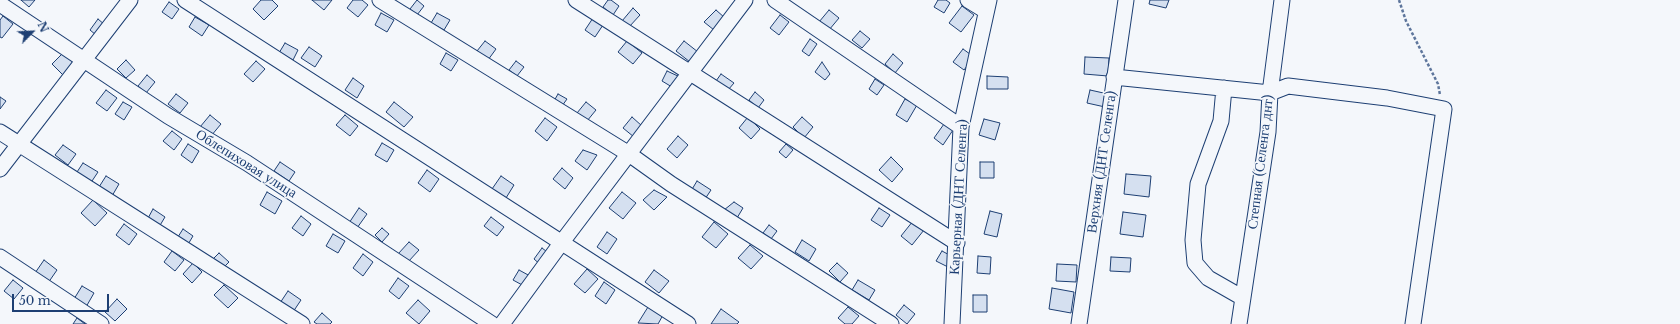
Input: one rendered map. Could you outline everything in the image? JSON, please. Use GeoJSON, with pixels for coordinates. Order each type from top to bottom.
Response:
{"type":"FeatureCollection","features":[{"type":"Feature","properties":{"kind":"street"},"geometry":{"type":"LineString","coordinates":[[0,169],[130,0]]}},
{"type":"Feature","properties":{"kind":"street"},"geometry":{"type":"LineString","coordinates":[[185,0],[688,324]]}},
{"type":"Feature","properties":{"kind":"street"},"geometry":{"type":"LineString","coordinates":[[380,0],[629,154],[671,184],[891,324]]}},
{"type":"Feature","properties":{"kind":"street"},"geometry":{"type":"LineString","coordinates":[[576,0],[957,242]]}},
{"type":"Feature","properties":{"kind":"street"},"geometry":{"type":"LineString","coordinates":[[502,324],[745,0]]}},
{"type":"Feature","properties":{"kind":"street"},"geometry":{"type":"LineString","coordinates":[[775,0],[961,127]]}},
{"type":"Feature","properties":{"kind":"street"},"geometry":{"type":"LineString","coordinates":[[968,0],[987,5]]}},
{"type":"Feature","properties":{"kind":"street","name":"Верхняя (ДНТ Селенга)"},"geometry":{"type":"LineString","coordinates":[[1079,324],[1126,0]]}},
{"type":"Feature","properties":{"kind":"street","name":"Степная (Селенга днт)"},"geometry":{"type":"LineString","coordinates":[[1239,324],[1268,132],[1270,93],[1282,0]]}},
{"type":"Feature","properties":{"kind":"street","name":"Облепиховая улица"},"geometry":{"type":"LineString","coordinates":[[0,4],[168,116],[247,163],[492,324]]}},
{"type":"Feature","properties":{"kind":"street","name":"Карьерная (ДНТ Селенга)"},"geometry":{"type":"LineString","coordinates":[[952,324],[957,242],[961,127],[987,5]]}},
{"type":"Feature","properties":{"kind":"street"},"geometry":{"type":"LineString","coordinates":[[1114,76],[1270,93],[1288,86],[1387,98],[1444,109],[1413,324]]}},
{"type":"Feature","properties":{"kind":"street"},"geometry":{"type":"LineString","coordinates":[[1224,88],[1221,121],[1198,184],[1193,240],[1195,263],[1208,278],[1243,298]]}},
{"type":"Feature","properties":{"kind":"street"},"geometry":{"type":"LineString","coordinates":[[0,132],[302,324]]}},
{"type":"Feature","properties":{"kind":"street"},"geometry":{"type":"LineString","coordinates":[[0,257],[101,324]]}},
{"type":"Feature","properties":{"kind":"path"},"geometry":{"type":"LineString","coordinates":[[1399,0],[1406,21],[1438,84],[1444,109]]}},
{"type":"Feature","properties":{"kind":"building"},"geometry":{"type":"Polygon","coordinates":[[[21,0],[35,0],[29,7],[21,0]]]}},
{"type":"Feature","properties":{"kind":"building"},"geometry":{"type":"Polygon","coordinates":[[[261,0],[272,0],[278,6],[264,20],[253,9],[261,0]]]}},
{"type":"Feature","properties":{"kind":"building"},"geometry":{"type":"Polygon","coordinates":[[[312,0],[332,0],[324,10],[312,0]]]}},
{"type":"Feature","properties":{"kind":"building"},"geometry":{"type":"Polygon","coordinates":[[[353,0],[362,0],[368,5],[358,17],[347,8],[353,0]]]}},
{"type":"Feature","properties":{"kind":"building"},"geometry":{"type":"Polygon","coordinates":[[[417,0],[424,6],[417,15],[410,9],[417,0]]]}},
{"type":"Feature","properties":{"kind":"building"},"geometry":{"type":"Polygon","coordinates":[[[608,0],[611,0],[619,6],[613,15],[603,7],[608,0]]]}},
{"type":"Feature","properties":{"kind":"building"},"geometry":{"type":"Polygon","coordinates":[[[938,0],[946,0],[950,3],[944,13],[934,7],[938,0]]]}},
{"type":"Feature","properties":{"kind":"building"},"geometry":{"type":"Polygon","coordinates":[[[1150,0],[1169,0],[1166,8],[1149,4],[1150,0]]]}},
{"type":"Feature","properties":{"kind":"building"},"geometry":{"type":"Polygon","coordinates":[[[169,2],[179,9],[172,19],[162,12],[169,2]]]}},
{"type":"Feature","properties":{"kind":"building"},"geometry":{"type":"Polygon","coordinates":[[[962,6],[974,15],[961,32],[949,23],[962,6]]]}},
{"type":"Feature","properties":{"kind":"building"},"geometry":{"type":"Polygon","coordinates":[[[633,8],[640,15],[629,27],[622,21],[633,8]]]}},
{"type":"Feature","properties":{"kind":"building"},"geometry":{"type":"Polygon","coordinates":[[[716,10],[725,18],[714,30],[704,22],[716,10]]]}},
{"type":"Feature","properties":{"kind":"building"},"geometry":{"type":"Polygon","coordinates":[[[829,10],[839,18],[829,30],[819,22],[829,10]]]}},
{"type":"Feature","properties":{"kind":"building"},"geometry":{"type":"Polygon","coordinates":[[[381,13],[394,20],[387,32],[375,25],[381,13]]]}},
{"type":"Feature","properties":{"kind":"building"},"geometry":{"type":"Polygon","coordinates":[[[437,13],[450,20],[444,30],[431,23],[437,13]]]}},
{"type":"Feature","properties":{"kind":"building"},"geometry":{"type":"Polygon","coordinates":[[[780,15],[789,22],[779,35],[770,28],[780,15]]]}},
{"type":"Feature","properties":{"kind":"building"},"geometry":{"type":"Polygon","coordinates":[[[3,16],[13,24],[2,38],[0,37],[0,20],[3,16]]]}},
{"type":"Feature","properties":{"kind":"building"},"geometry":{"type":"Polygon","coordinates":[[[195,17],[209,25],[202,36],[189,27],[195,17]]]}},
{"type":"Feature","properties":{"kind":"building"},"geometry":{"type":"Polygon","coordinates":[[[593,18],[603,25],[595,37],[585,30],[593,18]]]}},
{"type":"Feature","properties":{"kind":"building"},"geometry":{"type":"Polygon","coordinates":[[[98,19],[105,25],[96,35],[90,30],[98,19]]]}},
{"type":"Feature","properties":{"kind":"building"},"geometry":{"type":"Polygon","coordinates":[[[860,31],[870,39],[862,48],[852,40],[860,31]]]}},
{"type":"Feature","properties":{"kind":"building"},"geometry":{"type":"Polygon","coordinates":[[[810,39],[817,44],[809,56],[802,51],[810,39]]]}},
{"type":"Feature","properties":{"kind":"building"},"geometry":{"type":"Polygon","coordinates":[[[485,41],[496,49],[488,60],[477,51],[485,41]]]}},
{"type":"Feature","properties":{"kind":"building"},"geometry":{"type":"Polygon","coordinates":[[[627,41],[642,53],[633,64],[618,52],[627,41]]]}},
{"type":"Feature","properties":{"kind":"building"},"geometry":{"type":"Polygon","coordinates":[[[684,41],[698,52],[690,62],[676,51],[684,41]]]}},
{"type":"Feature","properties":{"kind":"building"},"geometry":{"type":"Polygon","coordinates":[[[285,43],[298,50],[293,60],[279,53],[285,43]]]}},
{"type":"Feature","properties":{"kind":"building"},"geometry":{"type":"Polygon","coordinates":[[[309,47],[322,56],[315,67],[301,58],[309,47]]]}},
{"type":"Feature","properties":{"kind":"building"},"geometry":{"type":"Polygon","coordinates":[[[963,49],[974,57],[964,70],[953,62],[963,49]]]}},
{"type":"Feature","properties":{"kind":"building"},"geometry":{"type":"Polygon","coordinates":[[[63,53],[75,64],[64,76],[52,64],[63,53]]]}},
{"type":"Feature","properties":{"kind":"building"},"geometry":{"type":"Polygon","coordinates":[[[446,53],[458,60],[451,71],[440,64],[446,53]]]}},
{"type":"Feature","properties":{"kind":"building"},"geometry":{"type":"Polygon","coordinates":[[[893,54],[903,63],[895,73],[885,64],[893,54]]]}},
{"type":"Feature","properties":{"kind":"building"},"geometry":{"type":"Polygon","coordinates":[[[1085,57],[1109,58],[1108,76],[1084,74],[1085,57]]]}},
{"type":"Feature","properties":{"kind":"building"},"geometry":{"type":"Polygon","coordinates":[[[126,60],[135,70],[126,78],[117,69],[126,60]]]}},
{"type":"Feature","properties":{"kind":"building"},"geometry":{"type":"Polygon","coordinates":[[[256,61],[265,69],[253,82],[244,74],[256,61]]]}},
{"type":"Feature","properties":{"kind":"building"},"geometry":{"type":"Polygon","coordinates":[[[516,61],[524,67],[517,76],[509,70],[516,61]]]}},
{"type":"Feature","properties":{"kind":"building"},"geometry":{"type":"Polygon","coordinates":[[[822,62],[830,74],[825,80],[815,72],[822,62]]]}},
{"type":"Feature","properties":{"kind":"building"},"geometry":{"type":"Polygon","coordinates":[[[667,71],[680,77],[672,87],[662,81],[667,71]]]}},
{"type":"Feature","properties":{"kind":"building"},"geometry":{"type":"Polygon","coordinates":[[[721,74],[734,83],[728,90],[716,81],[721,74]]]}},
{"type":"Feature","properties":{"kind":"building"},"geometry":{"type":"Polygon","coordinates":[[[147,75],[155,82],[146,93],[138,86],[147,75]]]}},
{"type":"Feature","properties":{"kind":"building"},"geometry":{"type":"Polygon","coordinates":[[[987,76],[1008,77],[1008,89],[987,89],[987,76]]]}},
{"type":"Feature","properties":{"kind":"building"},"geometry":{"type":"Polygon","coordinates":[[[353,78],[364,86],[357,98],[345,90],[353,78]]]}},
{"type":"Feature","properties":{"kind":"building"},"geometry":{"type":"Polygon","coordinates":[[[875,79],[884,85],[877,95],[869,89],[875,79]]]}},
{"type":"Feature","properties":{"kind":"building"},"geometry":{"type":"Polygon","coordinates":[[[106,90],[117,98],[107,111],[96,103],[106,90]]]}},
{"type":"Feature","properties":{"kind":"building"},"geometry":{"type":"Polygon","coordinates":[[[1090,90],[1108,94],[1105,107],[1087,103],[1090,90]]]}},
{"type":"Feature","properties":{"kind":"building"},"geometry":{"type":"Polygon","coordinates":[[[755,92],[764,100],[758,108],[749,100],[755,92]]]}},
{"type":"Feature","properties":{"kind":"building"},"geometry":{"type":"Polygon","coordinates":[[[176,94],[188,103],[180,113],[168,104],[176,94]]]}},
{"type":"Feature","properties":{"kind":"building"},"geometry":{"type":"Polygon","coordinates":[[[558,94],[567,99],[562,106],[554,101],[558,94]]]}},
{"type":"Feature","properties":{"kind":"building"},"geometry":{"type":"Polygon","coordinates":[[[0,97],[6,101],[0,109],[0,97]]]}},
{"type":"Feature","properties":{"kind":"building"},"geometry":{"type":"Polygon","coordinates":[[[905,99],[917,105],[907,122],[896,115],[905,99]]]}},
{"type":"Feature","properties":{"kind":"building"},"geometry":{"type":"Polygon","coordinates":[[[123,102],[132,107],[124,120],[115,114],[123,102]]]}},
{"type":"Feature","properties":{"kind":"building"},"geometry":{"type":"Polygon","coordinates":[[[394,102],[413,117],[404,127],[386,112],[394,102]]]}},
{"type":"Feature","properties":{"kind":"building"},"geometry":{"type":"Polygon","coordinates":[[[586,102],[596,110],[587,121],[577,113],[586,102]]]}},
{"type":"Feature","properties":{"kind":"building"},"geometry":{"type":"Polygon","coordinates":[[[210,115],[221,124],[211,136],[200,127],[210,115]]]}},
{"type":"Feature","properties":{"kind":"building"},"geometry":{"type":"Polygon","coordinates":[[[345,115],[358,126],[350,136],[336,125],[345,115]]]}},
{"type":"Feature","properties":{"kind":"building"},"geometry":{"type":"Polygon","coordinates":[[[632,117],[642,126],[634,137],[623,128],[632,117]]]}},
{"type":"Feature","properties":{"kind":"building"},"geometry":{"type":"Polygon","coordinates":[[[748,117],[760,129],[751,139],[739,128],[748,117]]]}},
{"type":"Feature","properties":{"kind":"building"},"geometry":{"type":"Polygon","coordinates":[[[802,117],[813,127],[804,138],[793,127],[802,117]]]}},
{"type":"Feature","properties":{"kind":"building"},"geometry":{"type":"Polygon","coordinates":[[[545,118],[557,127],[547,141],[535,131],[545,118]]]}},
{"type":"Feature","properties":{"kind":"building"},"geometry":{"type":"Polygon","coordinates":[[[984,119],[1000,123],[995,140],[979,135],[984,119]]]}},
{"type":"Feature","properties":{"kind":"building"},"geometry":{"type":"Polygon","coordinates":[[[944,124],[953,130],[943,145],[934,138],[944,124]]]}},
{"type":"Feature","properties":{"kind":"building"},"geometry":{"type":"Polygon","coordinates":[[[172,131],[182,139],[174,150],[163,141],[172,131]]]}},
{"type":"Feature","properties":{"kind":"building"},"geometry":{"type":"Polygon","coordinates":[[[678,136],[688,145],[677,158],[667,149],[678,136]]]}},
{"type":"Feature","properties":{"kind":"building"},"geometry":{"type":"Polygon","coordinates":[[[382,143],[394,150],[387,162],[375,155],[382,143]]]}},
{"type":"Feature","properties":{"kind":"building"},"geometry":{"type":"Polygon","coordinates":[[[188,144],[199,151],[192,163],[181,155],[188,144]]]}},
{"type":"Feature","properties":{"kind":"building"},"geometry":{"type":"Polygon","coordinates":[[[786,144],[793,150],[786,158],[779,152],[786,144]]]}},
{"type":"Feature","properties":{"kind":"building"},"geometry":{"type":"Polygon","coordinates":[[[63,145],[76,154],[68,165],[55,155],[63,145]]]}},
{"type":"Feature","properties":{"kind":"building"},"geometry":{"type":"Polygon","coordinates":[[[583,150],[597,155],[587,170],[575,161],[583,150]]]}},
{"type":"Feature","properties":{"kind":"building"},"geometry":{"type":"Polygon","coordinates":[[[891,157],[903,169],[892,182],[879,170],[891,157]]]}},
{"type":"Feature","properties":{"kind":"building"},"geometry":{"type":"Polygon","coordinates":[[[280,162],[295,172],[289,181],[274,171],[280,162]]]}},
{"type":"Feature","properties":{"kind":"building"},"geometry":{"type":"Polygon","coordinates":[[[980,162],[994,162],[994,178],[980,178],[980,162]]]}},
{"type":"Feature","properties":{"kind":"building"},"geometry":{"type":"Polygon","coordinates":[[[83,163],[98,172],[90,184],[75,175],[83,163]]]}},
{"type":"Feature","properties":{"kind":"building"},"geometry":{"type":"Polygon","coordinates":[[[562,168],[573,178],[565,189],[553,179],[562,168]]]}},
{"type":"Feature","properties":{"kind":"building"},"geometry":{"type":"Polygon","coordinates":[[[427,170],[439,179],[430,192],[418,183],[427,170]]]}},
{"type":"Feature","properties":{"kind":"building"},"geometry":{"type":"Polygon","coordinates":[[[1126,174],[1151,176],[1149,197],[1124,194],[1126,174]]]}},
{"type":"Feature","properties":{"kind":"building"},"geometry":{"type":"Polygon","coordinates":[[[106,176],[119,184],[112,196],[99,187],[106,176]]]}},
{"type":"Feature","properties":{"kind":"building"},"geometry":{"type":"Polygon","coordinates":[[[501,176],[514,185],[506,198],[492,189],[501,176]]]}},
{"type":"Feature","properties":{"kind":"building"},"geometry":{"type":"Polygon","coordinates":[[[697,181],[711,190],[705,199],[691,191],[697,181]]]}},
{"type":"Feature","properties":{"kind":"building"},"geometry":{"type":"Polygon","coordinates":[[[654,190],[667,197],[654,210],[643,200],[654,190]]]}},
{"type":"Feature","properties":{"kind":"building"},"geometry":{"type":"Polygon","coordinates":[[[267,192],[282,201],[275,214],[260,205],[267,192]]]}},
{"type":"Feature","properties":{"kind":"building"},"geometry":{"type":"Polygon","coordinates":[[[622,192],[636,203],[623,219],[609,208],[622,192]]]}},
{"type":"Feature","properties":{"kind":"building"},"geometry":{"type":"Polygon","coordinates":[[[93,200],[107,213],[95,226],[81,213],[93,200]]]}},
{"type":"Feature","properties":{"kind":"building"},"geometry":{"type":"Polygon","coordinates":[[[734,202],[743,208],[737,218],[724,210],[734,202]]]}},
{"type":"Feature","properties":{"kind":"building"},"geometry":{"type":"Polygon","coordinates":[[[359,208],[367,214],[357,228],[349,223],[359,208]]]}},
{"type":"Feature","properties":{"kind":"building"},"geometry":{"type":"Polygon","coordinates":[[[879,208],[890,215],[882,227],[871,220],[879,208]]]}},
{"type":"Feature","properties":{"kind":"building"},"geometry":{"type":"Polygon","coordinates":[[[153,209],[165,217],[159,227],[147,220],[153,209]]]}},
{"type":"Feature","properties":{"kind":"building"},"geometry":{"type":"Polygon","coordinates":[[[990,211],[1002,214],[997,237],[984,234],[990,211]]]}},
{"type":"Feature","properties":{"kind":"building"},"geometry":{"type":"Polygon","coordinates":[[[1123,212],[1146,215],[1143,237],[1120,234],[1123,212]]]}},
{"type":"Feature","properties":{"kind":"building"},"geometry":{"type":"Polygon","coordinates":[[[301,216],[311,224],[303,236],[292,228],[301,216]]]}},
{"type":"Feature","properties":{"kind":"building"},"geometry":{"type":"Polygon","coordinates":[[[491,217],[504,227],[497,236],[484,226],[491,217]]]}},
{"type":"Feature","properties":{"kind":"building"},"geometry":{"type":"Polygon","coordinates":[[[913,221],[924,230],[912,245],[901,236],[913,221]]]}},
{"type":"Feature","properties":{"kind":"building"},"geometry":{"type":"Polygon","coordinates":[[[714,222],[728,234],[716,248],[702,237],[714,222]]]}},
{"type":"Feature","properties":{"kind":"building"},"geometry":{"type":"Polygon","coordinates":[[[124,224],[137,234],[129,245],[116,235],[124,224]]]}},
{"type":"Feature","properties":{"kind":"building"},"geometry":{"type":"Polygon","coordinates":[[[769,225],[777,231],[771,239],[763,233],[769,225]]]}},
{"type":"Feature","properties":{"kind":"building"},"geometry":{"type":"Polygon","coordinates":[[[382,228],[389,234],[382,242],[375,235],[382,228]]]}},
{"type":"Feature","properties":{"kind":"building"},"geometry":{"type":"Polygon","coordinates":[[[183,229],[193,236],[187,246],[176,240],[183,229]]]}},
{"type":"Feature","properties":{"kind":"building"},"geometry":{"type":"Polygon","coordinates":[[[607,232],[617,239],[607,254],[597,247],[607,232]]]}},
{"type":"Feature","properties":{"kind":"building"},"geometry":{"type":"Polygon","coordinates":[[[333,234],[345,241],[338,253],[326,246],[333,234]]]}},
{"type":"Feature","properties":{"kind":"building"},"geometry":{"type":"Polygon","coordinates":[[[802,240],[816,249],[809,261],[795,252],[802,240]]]}},
{"type":"Feature","properties":{"kind":"building"},"geometry":{"type":"Polygon","coordinates":[[[409,242],[419,250],[408,262],[398,254],[409,242]]]}},
{"type":"Feature","properties":{"kind":"building"},"geometry":{"type":"Polygon","coordinates":[[[750,245],[763,256],[751,269],[738,258],[750,245]]]}},
{"type":"Feature","properties":{"kind":"building"},"geometry":{"type":"Polygon","coordinates":[[[542,248],[551,255],[542,266],[534,259],[542,248]]]}},
{"type":"Feature","properties":{"kind":"building"},"geometry":{"type":"Polygon","coordinates":[[[172,251],[184,260],[175,271],[164,262],[172,251]]]}},
{"type":"Feature","properties":{"kind":"building"},"geometry":{"type":"Polygon","coordinates":[[[942,251],[955,258],[950,268],[936,261],[942,251]]]}},
{"type":"Feature","properties":{"kind":"building"},"geometry":{"type":"Polygon","coordinates":[[[219,253],[229,262],[222,269],[213,259],[219,253]]]}},
{"type":"Feature","properties":{"kind":"building"},"geometry":{"type":"Polygon","coordinates":[[[363,254],[373,262],[363,276],[353,268],[363,254]]]}},
{"type":"Feature","properties":{"kind":"building"},"geometry":{"type":"Polygon","coordinates":[[[978,256],[991,257],[990,274],[977,273],[978,256]]]}},
{"type":"Feature","properties":{"kind":"building"},"geometry":{"type":"Polygon","coordinates":[[[1111,257],[1131,258],[1130,272],[1110,271],[1111,257]]]}},
{"type":"Feature","properties":{"kind":"building"},"geometry":{"type":"Polygon","coordinates":[[[44,260],[57,270],[48,283],[35,273],[44,260]]]}},
{"type":"Feature","properties":{"kind":"building"},"geometry":{"type":"Polygon","coordinates":[[[193,263],[202,272],[192,283],[183,274],[193,263]]]}},
{"type":"Feature","properties":{"kind":"building"},"geometry":{"type":"Polygon","coordinates":[[[837,263],[848,273],[840,282],[829,271],[837,263]]]}},
{"type":"Feature","properties":{"kind":"building"},"geometry":{"type":"Polygon","coordinates":[[[1057,264],[1077,265],[1076,282],[1056,281],[1057,264]]]}},
{"type":"Feature","properties":{"kind":"building"},"geometry":{"type":"Polygon","coordinates":[[[587,269],[598,279],[585,293],[574,284],[587,269]]]}},
{"type":"Feature","properties":{"kind":"building"},"geometry":{"type":"Polygon","coordinates":[[[519,270],[530,276],[524,286],[513,280],[519,270]]]}},
{"type":"Feature","properties":{"kind":"building"},"geometry":{"type":"Polygon","coordinates":[[[654,270],[669,281],[659,293],[645,282],[654,270]]]}},
{"type":"Feature","properties":{"kind":"building"},"geometry":{"type":"Polygon","coordinates":[[[398,278],[409,286],[399,299],[389,291],[398,278]]]}},
{"type":"Feature","properties":{"kind":"building"},"geometry":{"type":"Polygon","coordinates":[[[13,280],[23,288],[14,299],[4,291],[13,280]]]}},
{"type":"Feature","properties":{"kind":"building"},"geometry":{"type":"Polygon","coordinates":[[[858,280],[875,290],[869,300],[852,290],[858,280]]]}},
{"type":"Feature","properties":{"kind":"building"},"geometry":{"type":"Polygon","coordinates":[[[604,282],[615,290],[606,304],[595,296],[604,282]]]}},
{"type":"Feature","properties":{"kind":"building"},"geometry":{"type":"Polygon","coordinates":[[[224,285],[238,298],[228,308],[214,295],[224,285]]]}},
{"type":"Feature","properties":{"kind":"building"},"geometry":{"type":"Polygon","coordinates":[[[82,286],[94,293],[86,307],[74,299],[82,286]]]}},
{"type":"Feature","properties":{"kind":"building"},"geometry":{"type":"Polygon","coordinates":[[[1052,288],[1074,292],[1071,313],[1049,309],[1052,288]]]}},
{"type":"Feature","properties":{"kind":"building"},"geometry":{"type":"Polygon","coordinates":[[[288,291],[301,300],[293,312],[280,303],[288,291]]]}},
{"type":"Feature","properties":{"kind":"building"},"geometry":{"type":"Polygon","coordinates":[[[973,295],[987,295],[987,312],[973,312],[973,295]]]}},
{"type":"Feature","properties":{"kind":"building"},"geometry":{"type":"Polygon","coordinates":[[[117,299],[127,309],[115,321],[105,312],[117,299]]]}},
{"type":"Feature","properties":{"kind":"building"},"geometry":{"type":"Polygon","coordinates":[[[418,300],[430,311],[419,324],[406,313],[418,300]]]}},
{"type":"Feature","properties":{"kind":"building"},"geometry":{"type":"Polygon","coordinates":[[[904,305],[915,314],[907,324],[896,315],[904,305]]]}},
{"type":"Feature","properties":{"kind":"building"},"geometry":{"type":"Polygon","coordinates":[[[648,307],[663,315],[658,324],[638,323],[648,307]]]}},
{"type":"Feature","properties":{"kind":"building"},"geometry":{"type":"Polygon","coordinates":[[[848,307],[859,316],[852,324],[845,324],[838,318],[848,307]]]}},
{"type":"Feature","properties":{"kind":"building"},"geometry":{"type":"Polygon","coordinates":[[[721,309],[739,322],[737,324],[711,324],[721,309]]]}},
{"type":"Feature","properties":{"kind":"building"},"geometry":{"type":"Polygon","coordinates":[[[322,313],[332,322],[330,324],[317,324],[314,322],[322,313]]]}},
{"type":"Feature","properties":{"kind":"building"},"geometry":{"type":"Polygon","coordinates":[[[77,318],[85,324],[73,324],[77,318]]]}}]}
